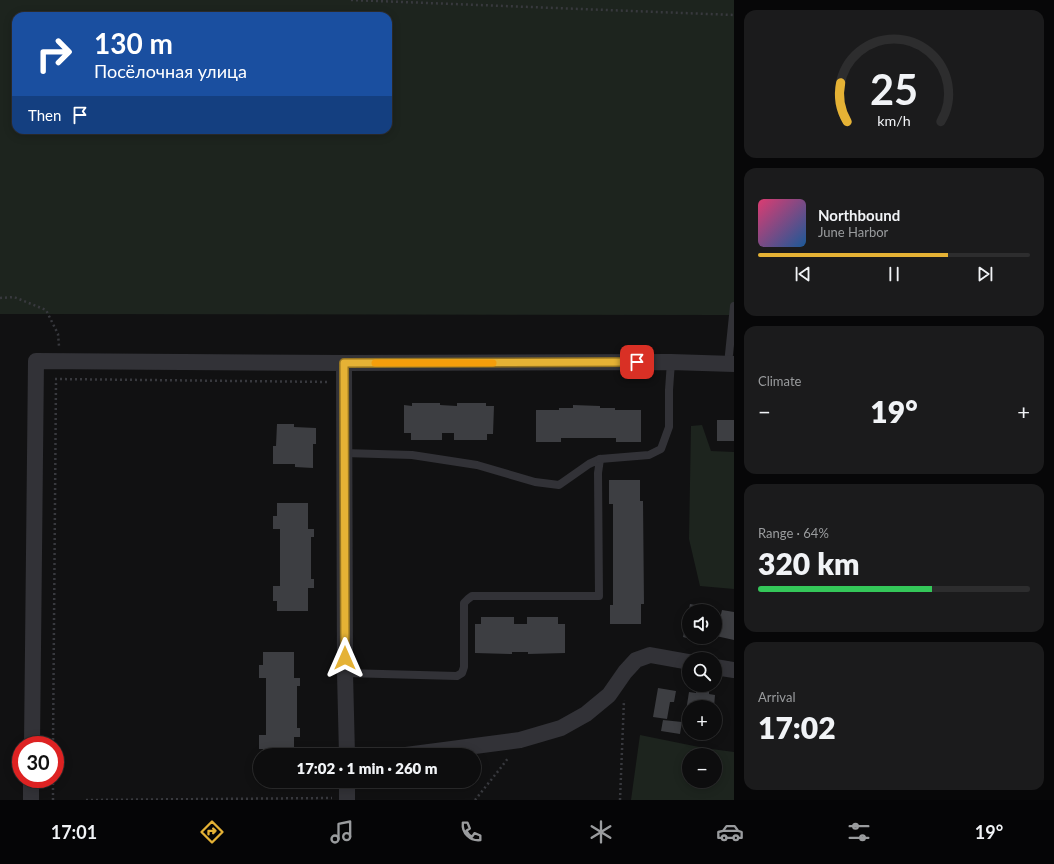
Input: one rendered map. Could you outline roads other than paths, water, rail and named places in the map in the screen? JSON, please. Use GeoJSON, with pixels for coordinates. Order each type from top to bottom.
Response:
{"type":"FeatureCollection","features":[{"type":"Feature","properties":{"kind":"street"},"geometry":{"type":"LineString","coordinates":[[32,736],[36,360],[344,363],[671,362],[731,364]]}},
{"type":"Feature","properties":{"kind":"street"},"geometry":{"type":"LineString","coordinates":[[344,363],[345,673],[347,748]]}},
{"type":"Feature","properties":{"kind":"street"},"geometry":{"type":"LineString","coordinates":[[459,748],[520,740],[561,728],[586,714],[609,695],[625,672],[636,660],[650,655],[682,661]]}},
{"type":"Feature","properties":{"kind":"street"},"geometry":{"type":"LineString","coordinates":[[722,668],[734,670]]}},
{"type":"Feature","properties":{"kind":"street"},"geometry":{"type":"LineString","coordinates":[[31,788],[31,800]]}},
{"type":"Feature","properties":{"kind":"street"},"geometry":{"type":"LineString","coordinates":[[346,799],[347,788]]}},
{"type":"Feature","properties":{"kind":"lane"},"geometry":{"type":"LineString","coordinates":[[731,364],[734,306]]}},
{"type":"Feature","properties":{"kind":"lane"},"geometry":{"type":"LineString","coordinates":[[344,453],[412,455],[477,465],[535,482],[559,485],[589,464],[600,459],[649,455],[661,449],[668,427],[671,362]]}},
{"type":"Feature","properties":{"kind":"lane"},"geometry":{"type":"LineString","coordinates":[[345,673],[457,676],[462,673],[464,667],[464,603],[472,596],[598,596],[598,473],[600,459]]}}]}
